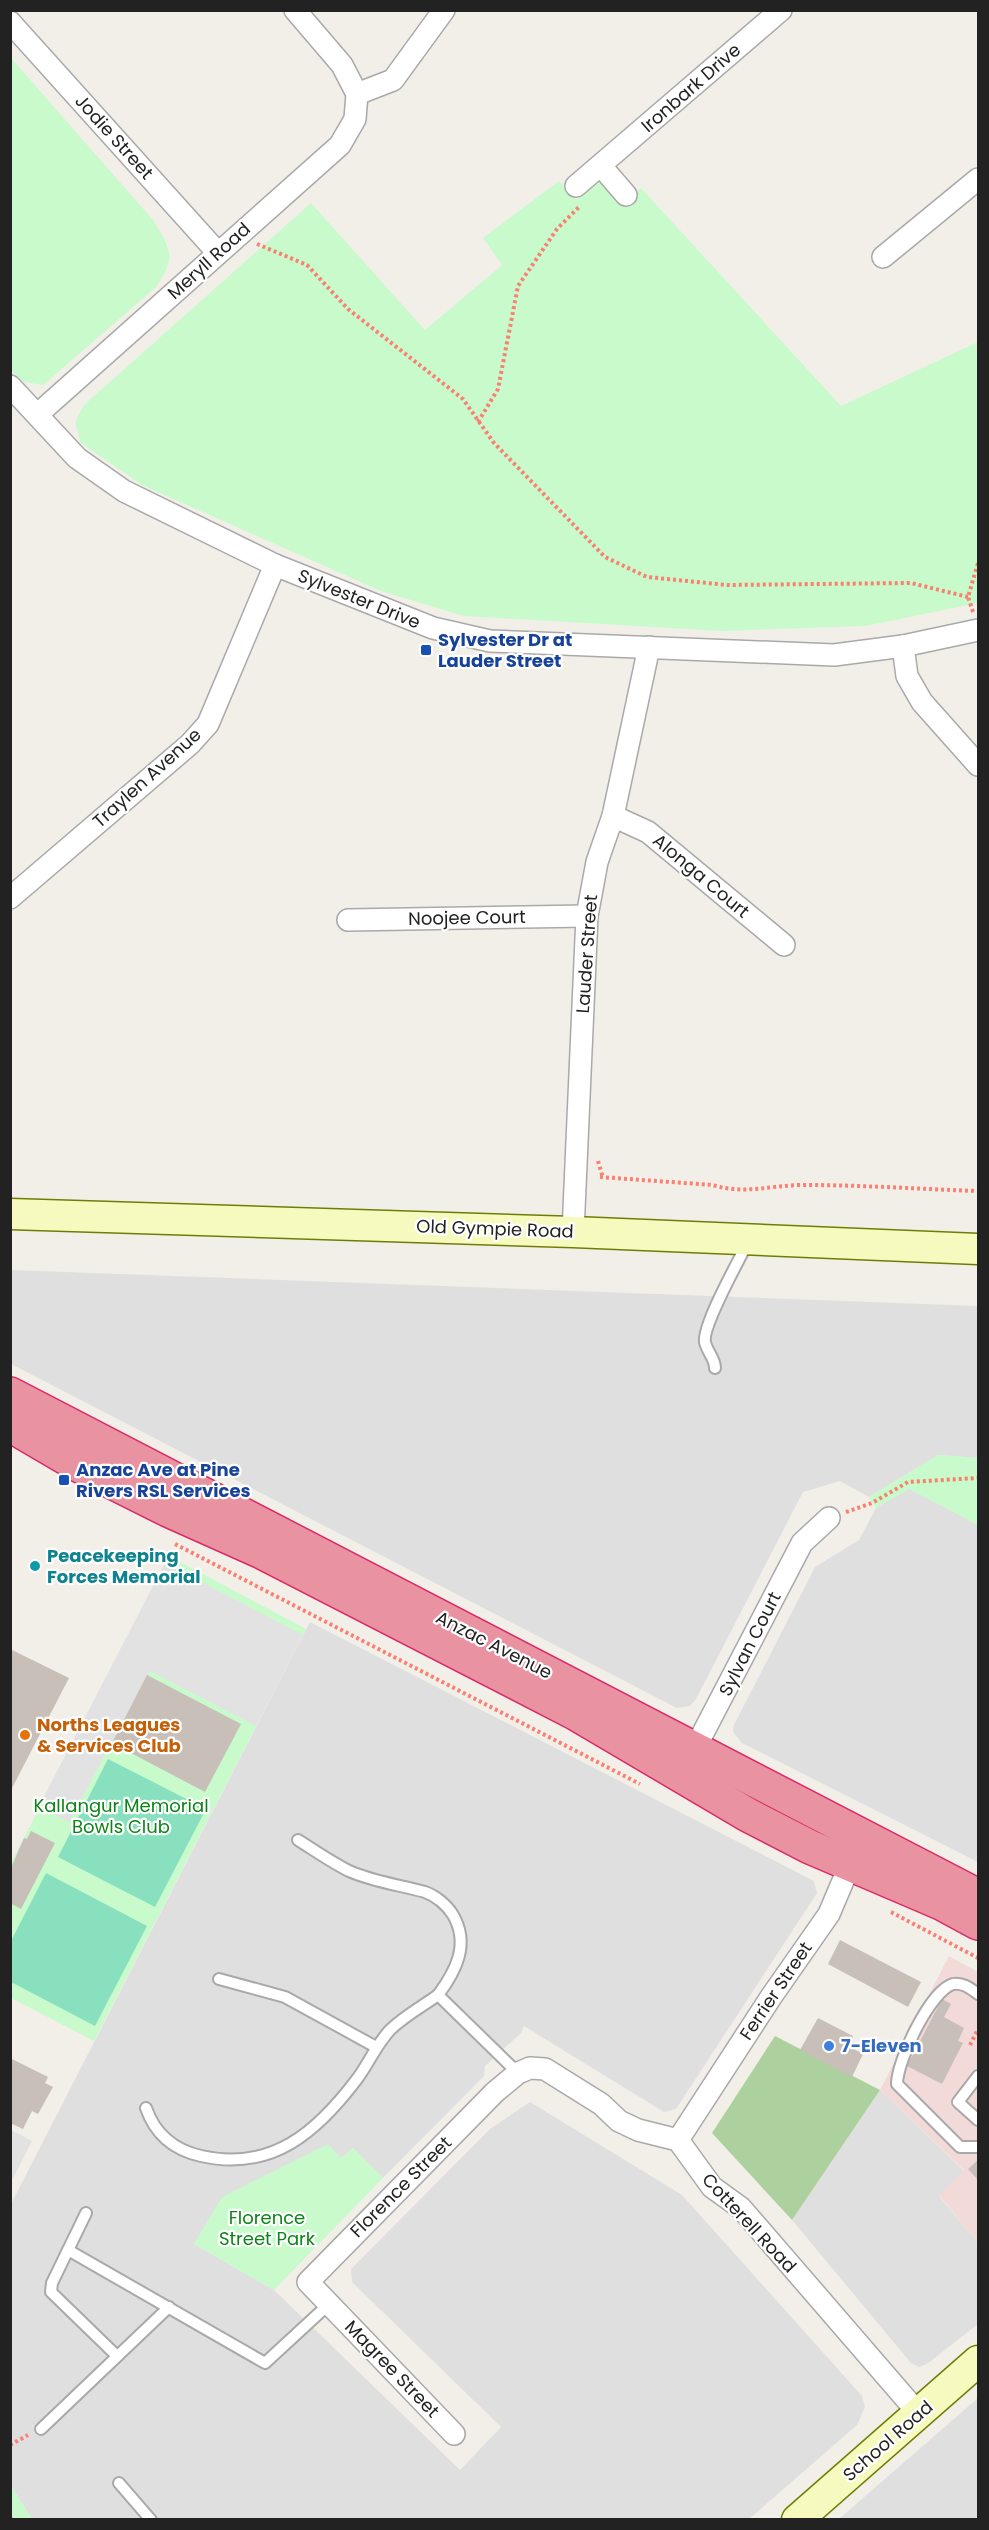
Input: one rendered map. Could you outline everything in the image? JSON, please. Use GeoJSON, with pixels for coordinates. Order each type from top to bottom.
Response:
{"type":"FeatureCollection","features":[{"type":"Feature","properties":{"kind":"highway","name":"Anzac Avenue"},"geometry":{"type":"LineString","coordinates":[[10,1394],[173,1511]]}},
{"type":"Feature","properties":{"kind":"highway","name":"Anzac Avenue"},"geometry":{"type":"LineString","coordinates":[[10,1425],[80,1466],[687,1763],[856,1850],[941,1903],[978,1923]]}},
{"type":"Feature","properties":{"kind":"highway","name":"Anzac Avenue"},"geometry":{"type":"LineString","coordinates":[[856,1850],[978,1896]]}},
{"type":"Feature","properties":{"kind":"main road","name":"Old Gympie Road"},"geometry":{"type":"LineString","coordinates":[[10,1214],[573,1232],[978,1249]]}},
{"type":"Feature","properties":{"kind":"main road","name":"School Road"},"geometry":{"type":"LineString","coordinates":[[797,2520],[978,2361]]}},
{"type":"Feature","properties":{"kind":"street"},"geometry":{"type":"LineString","coordinates":[[295,10],[342,65],[357,94],[393,81],[444,10]]}},
{"type":"Feature","properties":{"kind":"street","name":"Ironbark Drive"},"geometry":{"type":"LineString","coordinates":[[576,186],[613,181],[781,10]]}},
{"type":"Feature","properties":{"kind":"street","name":"Jodie Street"},"geometry":{"type":"LineString","coordinates":[[10,22],[218,252]]}},
{"type":"Feature","properties":{"kind":"street","name":"Meryll Road"},"geometry":{"type":"LineString","coordinates":[[38,414],[340,145],[356,119],[357,94]]}},
{"type":"Feature","properties":{"kind":"street"},"geometry":{"type":"LineString","coordinates":[[883,257],[978,179]]}},
{"type":"Feature","properties":{"kind":"street","name":"Sylvester Drive"},"geometry":{"type":"LineString","coordinates":[[10,386],[78,458],[124,491],[275,565],[433,628],[490,641],[834,656],[903,646],[978,630]]}},
{"type":"Feature","properties":{"kind":"street","name":"Traylen Avenue"},"geometry":{"type":"LineString","coordinates":[[10,898],[190,744],[208,724],[275,565]]}},
{"type":"Feature","properties":{"kind":"street"},"geometry":{"type":"LineString","coordinates":[[903,646],[907,676],[922,702],[978,765]]}},
{"type":"Feature","properties":{"kind":"street","name":"Lauder Street"},"geometry":{"type":"LineString","coordinates":[[573,1232],[587,916],[597,862],[613,816],[649,647]]}},
{"type":"Feature","properties":{"kind":"street","name":"Alonga Court"},"geometry":{"type":"LineString","coordinates":[[613,816],[648,832],[784,945]]}},
{"type":"Feature","properties":{"kind":"street","name":"Noojee Court"},"geometry":{"type":"LineString","coordinates":[[348,920],[587,916]]}},
{"type":"Feature","properties":{"kind":"street","name":"Sylvan Court"},"geometry":{"type":"LineString","coordinates":[[687,1763],[802,1543],[828,1518]]}},
{"type":"Feature","properties":{"kind":"street","name":"Ferrier Street"},"geometry":{"type":"LineString","coordinates":[[678,2140],[771,1997],[829,1914],[856,1850]]}},
{"type":"Feature","properties":{"kind":"street"},"geometry":{"type":"LineString","coordinates":[[518,2073],[530,2068],[545,2069],[601,2104],[619,2121],[638,2130],[678,2140]]}},
{"type":"Feature","properties":{"kind":"street","name":"Florence Street"},"geometry":{"type":"LineString","coordinates":[[329,2304],[308,2282],[495,2092],[518,2073]]}},
{"type":"Feature","properties":{"kind":"street","name":"Cotterell Road"},"geometry":{"type":"LineString","coordinates":[[678,2140],[712,2187],[741,2208],[919,2414]]}},
{"type":"Feature","properties":{"kind":"street","name":"Magree Street"},"geometry":{"type":"LineString","coordinates":[[329,2304],[454,2434]]}},
{"type":"Feature","properties":{"kind":"lane"},"geometry":{"type":"LineString","coordinates":[[715,1368],[715,1360],[705,1342],[708,1325],[749,1239]]}},
{"type":"Feature","properties":{"kind":"lane"},"geometry":{"type":"LineString","coordinates":[[146,2108],[153,2127],[169,2142],[191,2154],[219,2160],[243,2160],[274,2153],[299,2139],[324,2118],[359,2077],[376,2047],[392,2028],[438,1995],[453,1975],[462,1948],[459,1925],[447,1906],[427,1893],[348,1870],[297,1840]]}},
{"type":"Feature","properties":{"kind":"lane"},"geometry":{"type":"LineString","coordinates":[[219,1979],[285,1997],[376,2047]]}},
{"type":"Feature","properties":{"kind":"lane"},"geometry":{"type":"LineString","coordinates":[[978,1994],[962,1984],[954,1984],[946,1988],[935,1999],[912,2036],[897,2070],[897,2084],[960,2147],[978,2147]]}},
{"type":"Feature","properties":{"kind":"lane"},"geometry":{"type":"LineString","coordinates":[[438,1995],[518,2073]]}},
{"type":"Feature","properties":{"kind":"lane"},"geometry":{"type":"LineString","coordinates":[[978,2076],[958,2102],[978,2120]]}},
{"type":"Feature","properties":{"kind":"lane"},"geometry":{"type":"LineString","coordinates":[[86,2213],[52,2283],[51,2292],[117,2356]]}},
{"type":"Feature","properties":{"kind":"lane"},"geometry":{"type":"LineString","coordinates":[[68,2250],[265,2362],[329,2304]]}},
{"type":"Feature","properties":{"kind":"lane"},"geometry":{"type":"LineString","coordinates":[[41,2429],[169,2307]]}},
{"type":"Feature","properties":{"kind":"lane"},"geometry":{"type":"LineString","coordinates":[[119,2483],[151,2520]]}},
{"type":"Feature","properties":{"kind":"path"},"geometry":{"type":"LineString","coordinates":[[478,422],[498,389],[518,286],[557,229],[596,191],[613,181]]}},
{"type":"Feature","properties":{"kind":"path"},"geometry":{"type":"LineString","coordinates":[[237,236],[307,265],[348,309],[463,399],[494,444],[605,557],[647,577],[727,585],[911,583],[968,597]]}},
{"type":"Feature","properties":{"kind":"path"},"geometry":{"type":"LineString","coordinates":[[978,563],[968,597],[978,630]]}},
{"type":"Feature","properties":{"kind":"path"},"geometry":{"type":"LineString","coordinates":[[596,1156],[603,1178]]}},
{"type":"Feature","properties":{"kind":"path"},"geometry":{"type":"LineString","coordinates":[[576,1175],[713,1185],[730,1190],[752,1192],[776,1186],[801,1185],[978,1191]]}},
{"type":"Feature","properties":{"kind":"path"},"geometry":{"type":"LineString","coordinates":[[828,1518],[872,1503],[908,1482],[978,1478]]}},
{"type":"Feature","properties":{"kind":"path"},"geometry":{"type":"LineString","coordinates":[[173,1511],[643,1785]]}},
{"type":"Feature","properties":{"kind":"path"},"geometry":{"type":"LineString","coordinates":[[887,1910],[978,1958]]}},
{"type":"Feature","properties":{"kind":"path"},"geometry":{"type":"LineString","coordinates":[[970,2045],[978,2029]]}},
{"type":"Feature","properties":{"kind":"path"},"geometry":{"type":"LineString","coordinates":[[10,2445],[41,2429]]}},
{"type":"Feature","properties":{"kind":"shaded area"},"geometry":{"type":"Polygon","coordinates":[[[11,1270],[978,1306],[978,1458],[938,1455],[869,1497],[840,1481],[803,1492],[696,1699],[690,1706],[677,1708],[11,1364],[11,1270]]]}},
{"type":"Feature","properties":{"kind":"shaded area"},"geometry":{"type":"Polygon","coordinates":[[[909,1488],[978,1525],[978,1862],[742,1743],[733,1732],[734,1725],[815,1567],[859,1540],[876,1508],[909,1488]]]}},
{"type":"Feature","properties":{"kind":"shaded area"},"geometry":{"type":"Polygon","coordinates":[[[165,1563],[303,1635],[256,1726],[150,1671],[69,1822],[39,1806],[165,1563]]]}},
{"type":"Feature","properties":{"kind":"shaded area"},"geometry":{"type":"Polygon","coordinates":[[[310,1622],[814,1881],[817,1893],[676,2109],[664,2112],[524,2026],[521,2033],[485,2066],[484,2076],[383,2178],[353,2148],[341,2158],[194,2244],[274,2290],[460,2470],[501,2427],[352,2282],[351,2269],[490,2129],[530,2102],[682,2195],[862,2396],[865,2407],[857,2425],[749,2519],[32,2519],[11,2486],[11,2204],[310,1622]]]}},
{"type":"Feature","properties":{"kind":"shaded area"},"geometry":{"type":"Polygon","coordinates":[[[949,1956],[978,1972],[978,2243],[939,2195],[964,2170],[880,2090],[949,1956]]]}},
{"type":"Feature","properties":{"kind":"shaded area"},"geometry":{"type":"Polygon","coordinates":[[[880,2090],[964,2171],[939,2196],[978,2243],[978,2324],[927,2364],[919,2367],[911,2363],[792,2220],[880,2090]]]}},
{"type":"Feature","properties":{"kind":"shaded area"},"geometry":{"type":"Polygon","coordinates":[[[11,2130],[32,2141],[11,2182],[11,2130]]]}},
{"type":"Feature","properties":{"kind":"shaded area"},"geometry":{"type":"Polygon","coordinates":[[[978,2398],[978,2519],[839,2519],[978,2398]]]}},
{"type":"Feature","properties":{"kind":"green space"},"geometry":{"type":"Polygon","coordinates":[[[11,58],[153,220],[169,253],[167,268],[156,287],[43,385],[24,382],[11,370],[11,58]]]}},
{"type":"Feature","properties":{"kind":"green space"},"geometry":{"type":"Polygon","coordinates":[[[559,181],[576,200],[592,185],[602,183],[622,205],[641,188],[841,406],[978,342],[978,603],[865,626],[722,631],[464,616],[381,591],[142,485],[81,443],[75,422],[84,405],[311,203],[425,330],[502,265],[483,238],[559,181]]]}},
{"type":"Feature","properties":{"kind":"green space"},"geometry":{"type":"Polygon","coordinates":[[[938,1455],[978,1458],[978,1525],[909,1489],[876,1508],[869,1497],[938,1455]]]}},
{"type":"Feature","properties":{"kind":"green space","name":"Kallangur Memorial Bowls Club"},"geometry":{"type":"Polygon","coordinates":[[[169,1556],[306,1629],[94,2041],[11,1998],[10,1865],[169,1556]]]}},
{"type":"Feature","properties":{"kind":"green space"},"geometry":{"type":"Polygon","coordinates":[[[108,1759],[206,1809],[155,1907],[58,1857],[108,1759]]]}},
{"type":"Feature","properties":{"kind":"green space"},"geometry":{"type":"Polygon","coordinates":[[[46,1873],[147,1926],[95,2026],[11,1982],[11,1941],[46,1873]]]}},
{"type":"Feature","properties":{"kind":"green space"},"geometry":{"type":"Polygon","coordinates":[[[775,2036],[880,2090],[792,2220],[712,2133],[775,2036]]]}},
{"type":"Feature","properties":{"kind":"green space","name":"Florence Street Park"},"geometry":{"type":"Polygon","coordinates":[[[328,2144],[341,2158],[353,2148],[383,2178],[274,2290],[194,2244],[222,2197],[328,2144]]]}},
{"type":"Feature","properties":{"kind":"green space"},"geometry":{"type":"Polygon","coordinates":[[[11,2486],[32,2519],[11,2519],[11,2486]]]}},
{"type":"Feature","properties":{"kind":"building","name":"Norths Leagues & Services Club"},"geometry":{"type":"Polygon","coordinates":[[[10,1649],[69,1678],[10,1792],[10,1649]]]}},
{"type":"Feature","properties":{"kind":"building"},"geometry":{"type":"Polygon","coordinates":[[[147,1675],[241,1724],[205,1792],[112,1743],[147,1675]]]}},
{"type":"Feature","properties":{"kind":"building"},"geometry":{"type":"Polygon","coordinates":[[[31,1831],[55,1843],[21,1909],[10,1903],[10,1870],[24,1838],[27,1839],[31,1831]]]}},
{"type":"Feature","properties":{"kind":"building"},"geometry":{"type":"Polygon","coordinates":[[[840,1940],[921,1982],[908,2007],[828,1964],[840,1940]]]}},
{"type":"Feature","properties":{"kind":"building"},"geometry":{"type":"Polygon","coordinates":[[[942,1999],[951,2004],[944,2017],[964,2028],[958,2041],[963,2043],[942,2084],[907,2066],[942,1999]]]}},
{"type":"Feature","properties":{"kind":"building","name":"7-Eleven"},"geometry":{"type":"Polygon","coordinates":[[[818,2018],[853,2036],[851,2041],[856,2043],[854,2049],[863,2054],[852,2077],[800,2050],[818,2018]]]}},
{"type":"Feature","properties":{"kind":"building"},"geometry":{"type":"Polygon","coordinates":[[[10,2058],[48,2077],[45,2083],[53,2087],[38,2114],[32,2111],[23,2129],[10,2123],[10,2058]]]}},
{"type":"Feature","properties":{"kind":"building"},"geometry":{"type":"Polygon","coordinates":[[[978,2160],[978,2180],[968,2169],[978,2160]]]}},
{"type":"Feature","properties":{"kind":"place","name":"Sylvester Dr at Lauder Street"},"geometry":{"type":"Point","coordinates":[426,650]}},
{"type":"Feature","properties":{"kind":"place","name":"Anzac Ave at Pine Rivers RSL Services"},"geometry":{"type":"Point","coordinates":[64,1480]}},
{"type":"Feature","properties":{"kind":"place","name":"Peacekeeping Forces Memorial"},"geometry":{"type":"Point","coordinates":[35,1566]}},
{"type":"Feature","properties":{"kind":"place","name":"Norths Leagues & Services Club"},"geometry":{"type":"Point","coordinates":[25,1735]}},
{"type":"Feature","properties":{"kind":"place","name":"7-Eleven"},"geometry":{"type":"Point","coordinates":[829,2046]}}]}
